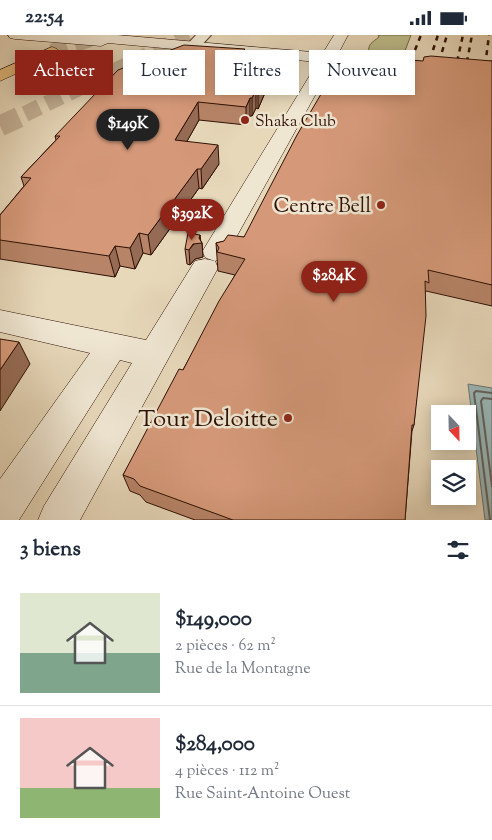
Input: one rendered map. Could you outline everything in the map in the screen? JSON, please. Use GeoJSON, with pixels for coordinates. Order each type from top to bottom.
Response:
{"type":"FeatureCollection","features":[{"type":"Feature","properties":{"kind":"highway"},"geometry":{"type":"LineString","coordinates":[[0,76],[15,69]]}},
{"type":"Feature","properties":{"kind":"main road"},"geometry":{"type":"LineString","coordinates":[[15,35],[103,42],[138,42]]}},
{"type":"Feature","properties":{"kind":"main road"},"geometry":{"type":"LineString","coordinates":[[82,35],[138,42],[309,56]]}},
{"type":"Feature","properties":{"kind":"main road"},"geometry":{"type":"LineString","coordinates":[[333,50],[341,35]]}},
{"type":"Feature","properties":{"kind":"main road"},"geometry":{"type":"LineString","coordinates":[[58,520],[309,91]]}},
{"type":"Feature","properties":{"kind":"main road"},"geometry":{"type":"LineString","coordinates":[[0,321],[154,355]]}},
{"type":"Feature","properties":{"kind":"main road"},"geometry":{"type":"LineString","coordinates":[[0,513],[113,345]]}},
{"type":"Feature","properties":{"kind":"street"},"geometry":{"type":"LineString","coordinates":[[192,47],[204,35]]}},
{"type":"Feature","properties":{"kind":"shaded area"},"geometry":{"type":"Polygon","coordinates":[[[378,35],[411,35],[405,50],[369,50],[370,45],[379,37],[378,35]]]}},
{"type":"Feature","properties":{"kind":"water"},"geometry":{"type":"Polygon","coordinates":[[[468,384],[492,388],[492,520],[485,520],[476,448],[476,405],[471,405],[468,384]]]}},
{"type":"Feature","properties":{"kind":"building"},"geometry":{"type":"Polygon","coordinates":[[[184,45],[245,49],[215,50],[215,95],[254,95],[246,107],[198,102],[175,140],[218,145],[201,169],[197,169],[148,235],[139,233],[130,248],[115,246],[109,256],[0,240],[0,215],[31,178],[21,177],[60,136],[55,136],[94,95],[113,95],[113,75],[118,70],[123,68],[123,95],[205,95],[205,50],[171,50],[184,45]]]}},
{"type":"Feature","properties":{"kind":"building"},"geometry":{"type":"Polygon","coordinates":[[[431,56],[492,61],[492,285],[428,270],[429,283],[425,281],[426,316],[414,425],[412,425],[405,520],[233,520],[140,486],[134,479],[123,475],[179,369],[183,370],[219,301],[245,259],[217,252],[219,248],[216,243],[224,241],[228,235],[244,237],[297,135],[320,95],[415,95],[415,60],[423,61],[424,57],[431,56]]]}},
{"type":"Feature","properties":{"kind":"building"},"geometry":{"type":"Polygon","coordinates":[[[188,233],[200,235],[199,238],[202,243],[193,244],[189,250],[185,249],[188,233]]]}},
{"type":"Feature","properties":{"kind":"building"},"geometry":{"type":"Polygon","coordinates":[[[0,339],[19,342],[0,370],[0,339]]]}},
{"type":"Feature","properties":{"kind":"tunnel"},"geometry":{"type":"LineString","coordinates":[[58,50],[102,35]]}},
{"type":"Feature","properties":{"kind":"tunnel"},"geometry":{"type":"LineString","coordinates":[[25,114],[189,35]]}},
{"type":"Feature","properties":{"kind":"tunnel"},"geometry":{"type":"LineString","coordinates":[[0,126],[28,113]]}},
{"type":"Feature","properties":{"kind":"railway"},"geometry":{"type":"LineString","coordinates":[[415,50],[421,35]]}},
{"type":"Feature","properties":{"kind":"railway"},"geometry":{"type":"LineString","coordinates":[[433,50],[438,35]]}},
{"type":"Feature","properties":{"kind":"railway"},"geometry":{"type":"LineString","coordinates":[[442,52],[447,35]]}},
{"type":"Feature","properties":{"kind":"railway"},"geometry":{"type":"LineString","coordinates":[[455,71],[463,35]]}},
{"type":"Feature","properties":{"kind":"railway"},"geometry":{"type":"LineString","coordinates":[[465,72],[472,35]]}},
{"type":"Feature","properties":{"kind":"railway"},"geometry":{"type":"LineString","coordinates":[[484,75],[489,35]]}},
{"type":"Feature","properties":{"kind":"place","name":"Shaka Club"},"geometry":{"type":"Point","coordinates":[245,120]}},
{"type":"Feature","properties":{"kind":"place","name":"Centre Bell"},"geometry":{"type":"Point","coordinates":[381,205]}},
{"type":"Feature","properties":{"kind":"place","name":"Tour Deloitte"},"geometry":{"type":"Point","coordinates":[288,418]}}]}
